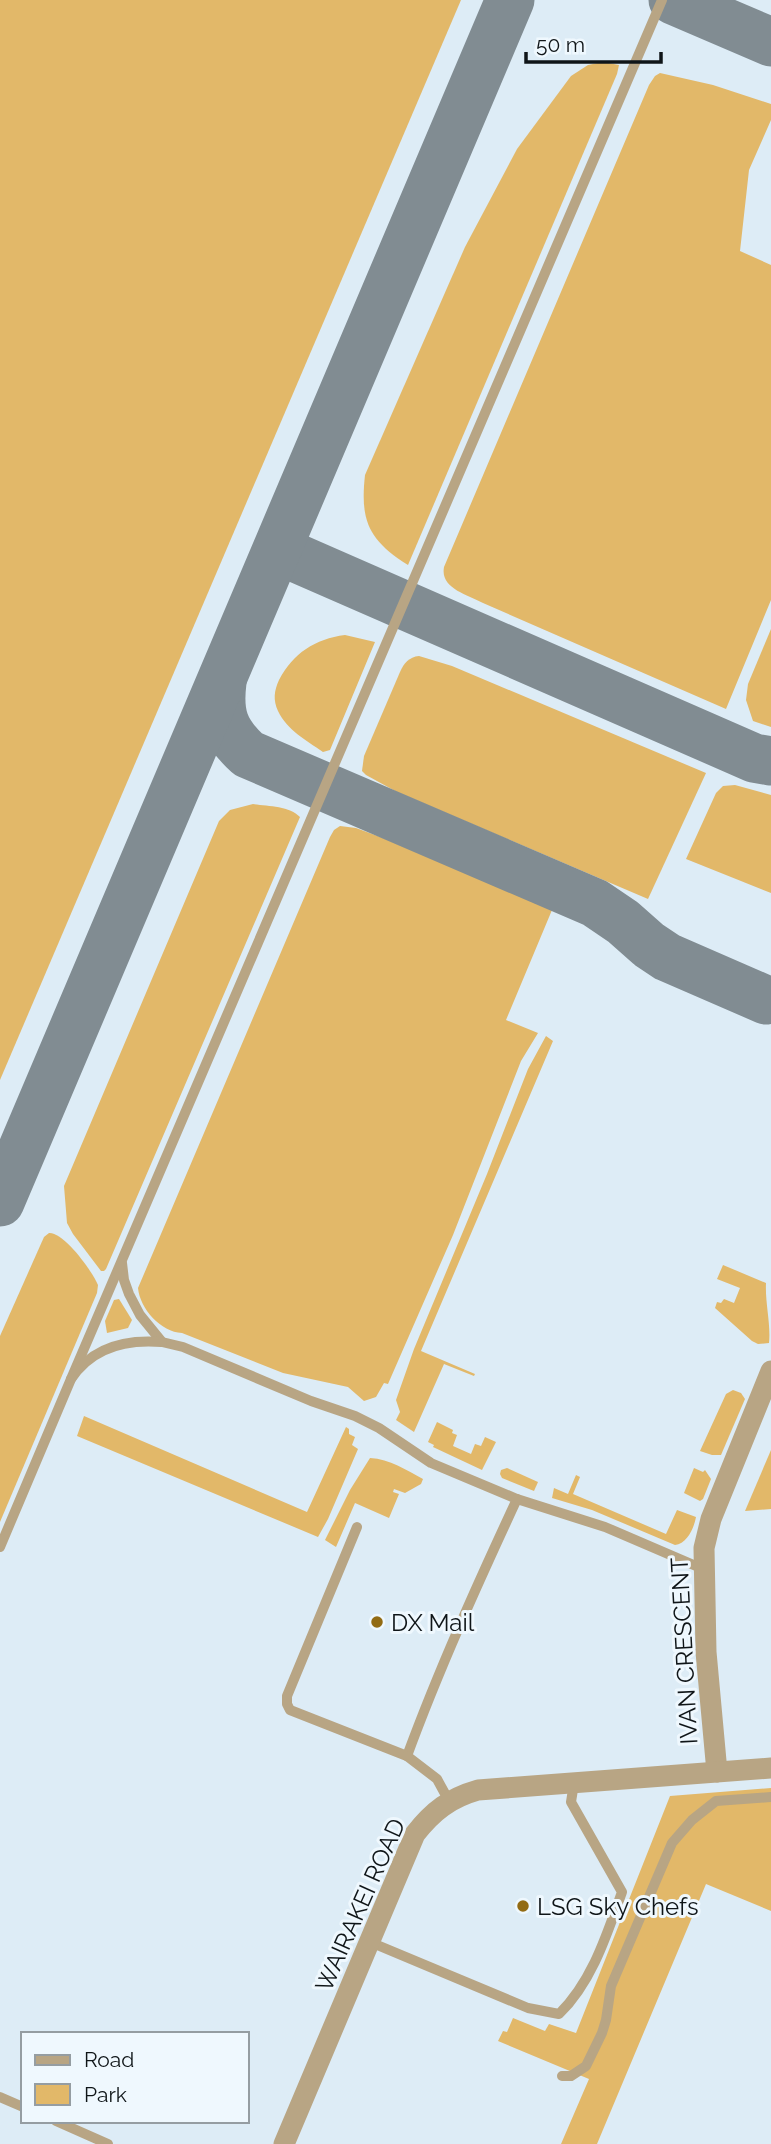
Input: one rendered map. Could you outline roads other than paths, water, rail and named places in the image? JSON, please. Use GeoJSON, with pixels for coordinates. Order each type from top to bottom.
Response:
{"type":"FeatureCollection","features":[{"type":"Feature","properties":{"kind":"street","name":"IVAN CRESCENT"},"geometry":{"type":"LineString","coordinates":[[717,1772],[706,1652],[704,1548],[708,1526],[771,1371]]}},
{"type":"Feature","properties":{"kind":"street","name":"WAIRAKEI ROAD"},"geometry":{"type":"LineString","coordinates":[[285,2144],[415,1834],[435,1810],[449,1801],[478,1790],[771,1768]]}},
{"type":"Feature","properties":{"kind":"lane"},"geometry":{"type":"LineString","coordinates":[[0,1547],[122,1256],[321,800],[662,0]]}},
{"type":"Feature","properties":{"kind":"lane"},"geometry":{"type":"LineString","coordinates":[[122,1256],[124,1280],[134,1306],[162,1342]]}},
{"type":"Feature","properties":{"kind":"lane"},"geometry":{"type":"LineString","coordinates":[[71,1379],[84,1362],[114,1346],[134,1341],[162,1342],[183,1347],[311,1401],[355,1416],[379,1428],[431,1463],[517,1499],[605,1527],[703,1569]]}},
{"type":"Feature","properties":{"kind":"lane"},"geometry":{"type":"LineString","coordinates":[[407,1756],[421,1716],[517,1499]]}},
{"type":"Feature","properties":{"kind":"lane"},"geometry":{"type":"LineString","coordinates":[[357,1527],[287,1696],[287,1704],[290,1710],[407,1756],[438,1779],[449,1801]]}},
{"type":"Feature","properties":{"kind":"lane"},"geometry":{"type":"LineString","coordinates":[[370,1942],[528,2008],[559,2014],[574,1999],[603,1945],[622,1892],[571,1802],[574,1783]]}},
{"type":"Feature","properties":{"kind":"lane"},"geometry":{"type":"LineString","coordinates":[[562,2076],[571,2076],[586,2066],[602,2033],[611,1986],[671,1843],[692,1820],[716,1801],[771,1797]]}},
{"type":"Feature","properties":{"kind":"lane"},"geometry":{"type":"LineString","coordinates":[[0,2097],[21,2106]]}},
{"type":"Feature","properties":{"kind":"lane"},"geometry":{"type":"LineString","coordinates":[[61,2123],[108,2144]]}},
{"type":"Feature","properties":{"kind":"place","name":"DX Mail"},"geometry":{"type":"Point","coordinates":[377,1622]}},
{"type":"Feature","properties":{"kind":"place","name":"LSG Sky Chefs"},"geometry":{"type":"Point","coordinates":[523,1906]}}]}
